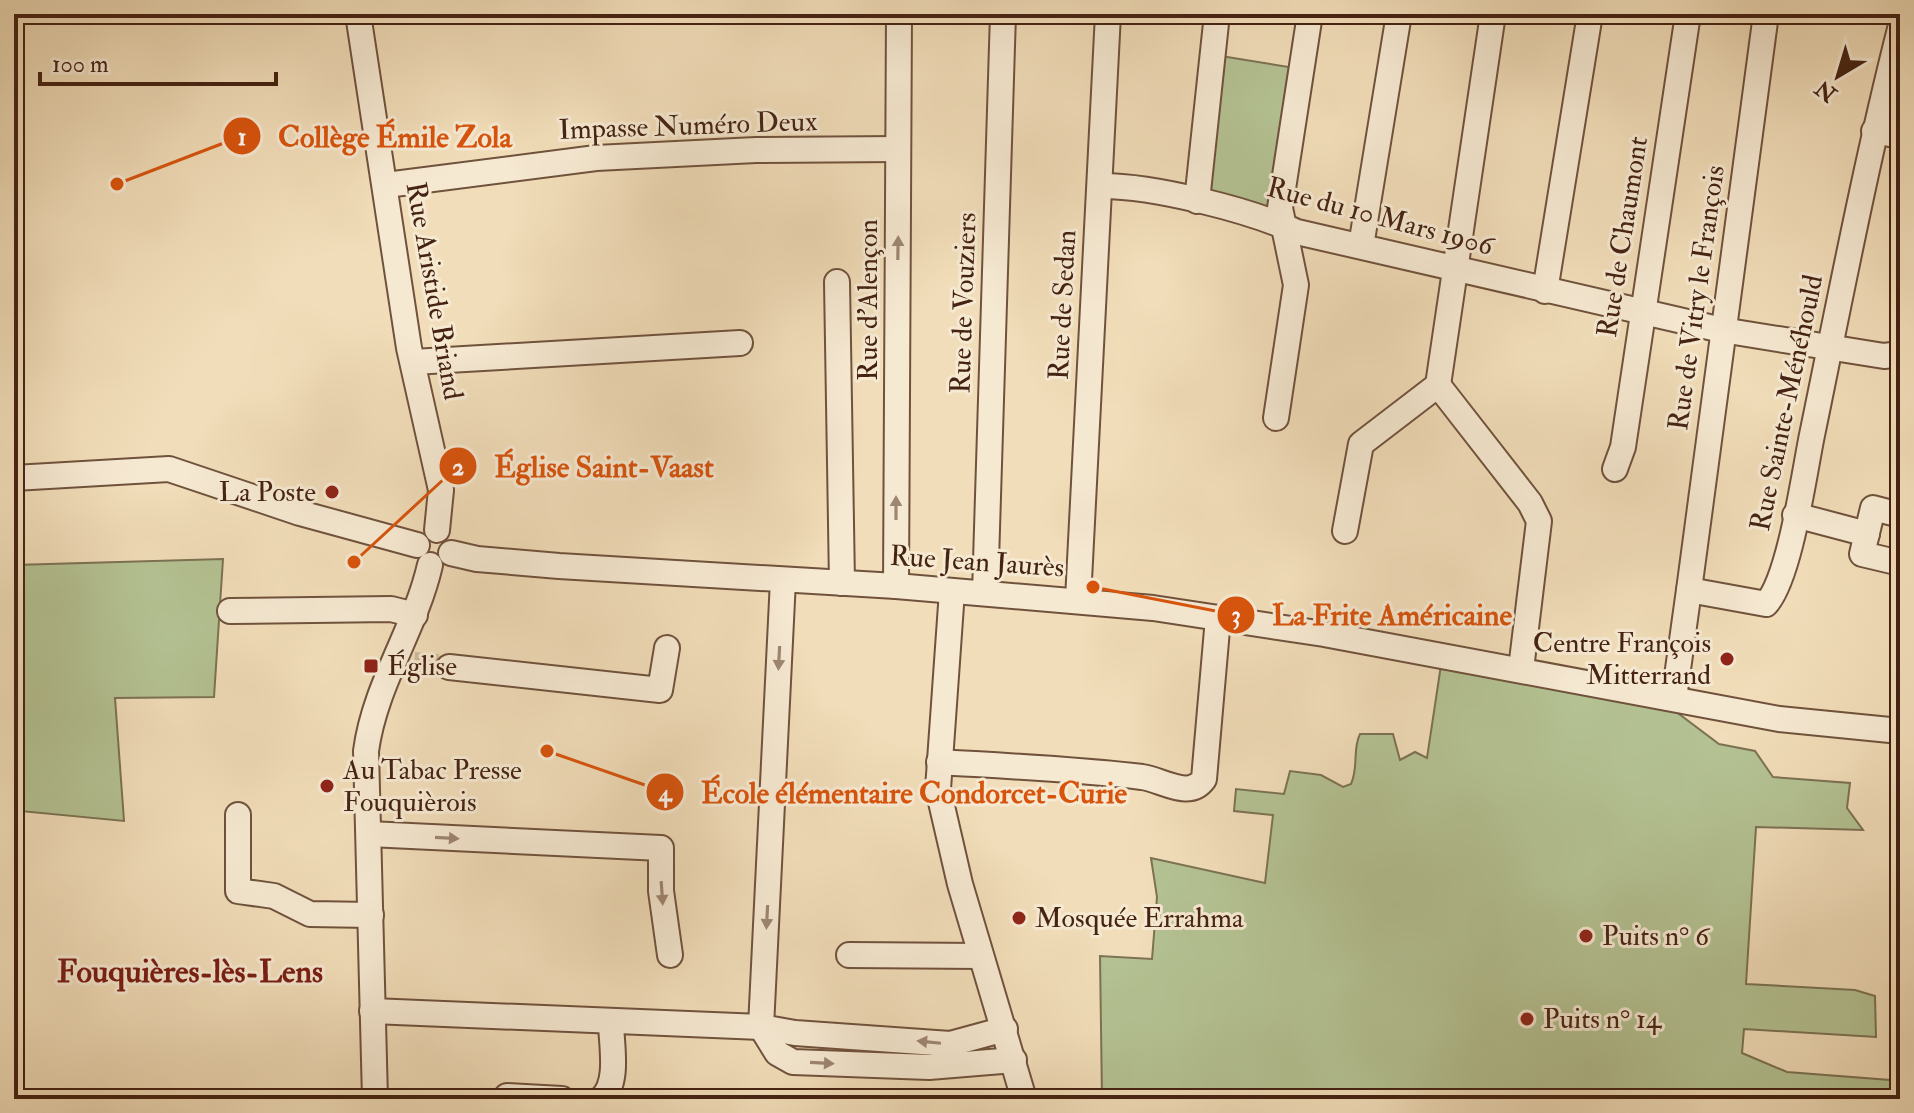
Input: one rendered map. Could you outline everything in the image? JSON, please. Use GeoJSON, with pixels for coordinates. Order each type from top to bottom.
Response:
{"type":"FeatureCollection","features":[{"type":"Feature","properties":{"kind":"street","name":"Rue Aristide Briand"},"geometry":{"type":"LineString","coordinates":[[358,14],[413,362],[441,490],[434,548],[405,660],[380,691],[366,751],[375,1099]]}},
{"type":"Feature","properties":{"kind":"street","name":"Rue d'Alençon"},"geometry":{"type":"LineString","coordinates":[[896,586],[899,14]]}},
{"type":"Feature","properties":{"kind":"street","name":"Rue de Vouziers"},"geometry":{"type":"LineString","coordinates":[[985,593],[1003,14]]}},
{"type":"Feature","properties":{"kind":"street","name":"Rue de Sedan"},"geometry":{"type":"LineString","coordinates":[[1078,600],[1102,186],[1108,14]]}},
{"type":"Feature","properties":{"kind":"street"},"geometry":{"type":"LineString","coordinates":[[1197,201],[1217,14]]}},
{"type":"Feature","properties":{"kind":"street"},"geometry":{"type":"LineString","coordinates":[[1276,418],[1296,285],[1280,208],[1310,14]]}},
{"type":"Feature","properties":{"kind":"street"},"geometry":{"type":"LineString","coordinates":[[1361,246],[1399,14]]}},
{"type":"Feature","properties":{"kind":"street"},"geometry":{"type":"LineString","coordinates":[[1345,531],[1361,444],[1438,385],[1493,14]]}},
{"type":"Feature","properties":{"kind":"street"},"geometry":{"type":"LineString","coordinates":[[1545,291],[1590,14]]}},
{"type":"Feature","properties":{"kind":"street","name":"Rue de Chaumont"},"geometry":{"type":"LineString","coordinates":[[1615,469],[1623,447],[1688,14]]}},
{"type":"Feature","properties":{"kind":"street","name":"Rue de Vitry le François"},"geometry":{"type":"LineString","coordinates":[[1689,590],[1766,14]]}},
{"type":"Feature","properties":{"kind":"street","name":"Rue Sainte-Ménéhould"},"geometry":{"type":"LineString","coordinates":[[1689,590],[1766,604],[1775,594],[1795,515],[1874,131],[1900,29]]}},
{"type":"Feature","properties":{"kind":"street"},"geometry":{"type":"LineString","coordinates":[[1874,131],[1900,136]]}},
{"type":"Feature","properties":{"kind":"street","name":"Impasse Numéro Deux"},"geometry":{"type":"LineString","coordinates":[[386,185],[596,158],[756,150],[898,149]]}},
{"type":"Feature","properties":{"kind":"street","name":"Rue du 10 Mars 1906"},"geometry":{"type":"LineString","coordinates":[[1102,186],[1197,201],[1281,224],[1297,232],[1722,330],[1884,356],[1900,354]]}},
{"type":"Feature","properties":{"kind":"street"},"geometry":{"type":"LineString","coordinates":[[837,282],[842,583]]}},
{"type":"Feature","properties":{"kind":"street"},"geometry":{"type":"LineString","coordinates":[[413,362],[740,343]]}},
{"type":"Feature","properties":{"kind":"street"},"geometry":{"type":"LineString","coordinates":[[1438,385],[1530,503],[1539,521],[1521,669]]}},
{"type":"Feature","properties":{"kind":"street","name":"Rue Jean Jaurès"},"geometry":{"type":"LineString","coordinates":[[14,478],[169,469],[300,513],[477,559],[1078,600],[1218,618],[1521,669],[1779,719],[1900,731]]}},
{"type":"Feature","properties":{"kind":"street"},"geometry":{"type":"LineString","coordinates":[[1900,515],[1873,508],[1862,554],[1900,563]]}},
{"type":"Feature","properties":{"kind":"street"},"geometry":{"type":"LineString","coordinates":[[1795,515],[1867,534]]}},
{"type":"Feature","properties":{"kind":"street"},"geometry":{"type":"LineString","coordinates":[[783,580],[761,1027],[777,1053],[793,1062],[929,1067],[1014,1060]]}},
{"type":"Feature","properties":{"kind":"street"},"geometry":{"type":"LineString","coordinates":[[1674,698],[1689,590]]}},
{"type":"Feature","properties":{"kind":"street"},"geometry":{"type":"LineString","coordinates":[[952,591],[938,789],[981,956],[1024,1099]]}},
{"type":"Feature","properties":{"kind":"street"},"geometry":{"type":"LineString","coordinates":[[230,611],[391,609],[415,615]]}},
{"type":"Feature","properties":{"kind":"street"},"geometry":{"type":"LineString","coordinates":[[939,762],[1144,778],[1185,790],[1196,788],[1204,779],[1218,618]]}},
{"type":"Feature","properties":{"kind":"street"},"geometry":{"type":"LineString","coordinates":[[449,667],[660,690],[667,648]]}},
{"type":"Feature","properties":{"kind":"street"},"geometry":{"type":"LineString","coordinates":[[238,815],[238,891],[274,896],[310,914],[371,915]]}},
{"type":"Feature","properties":{"kind":"street"},"geometry":{"type":"LineString","coordinates":[[369,834],[661,848],[661,891],[670,955]]}},
{"type":"Feature","properties":{"kind":"street"},"geometry":{"type":"LineString","coordinates":[[849,955],[981,956]]}},
{"type":"Feature","properties":{"kind":"street"},"geometry":{"type":"LineString","coordinates":[[372,1011],[761,1027],[795,1033],[950,1044],[1005,1029]]}},
{"type":"Feature","properties":{"kind":"street"},"geometry":{"type":"LineString","coordinates":[[609,1097],[611,1021]]}},
{"type":"Feature","properties":{"kind":"street"},"geometry":{"type":"LineString","coordinates":[[507,1096],[562,1099]]}},
{"type":"Feature","properties":{"kind":"green space"},"geometry":{"type":"Polygon","coordinates":[[[1221,56],[1295,68],[1273,206],[1266,208],[1211,194],[1205,185],[1221,56]]]}},
{"type":"Feature","properties":{"kind":"green space"},"geometry":{"type":"Polygon","coordinates":[[[223,559],[214,697],[115,698],[124,821],[21,811],[14,876],[14,565],[223,559]]]}},
{"type":"Feature","properties":{"kind":"green space"},"geometry":{"type":"Polygon","coordinates":[[[1441,665],[1675,711],[1719,744],[1755,751],[1773,777],[1850,783],[1847,808],[1863,830],[1756,827],[1746,984],[1855,990],[1875,996],[1876,1037],[1744,1029],[1742,1053],[1787,1072],[1890,1080],[1894,1099],[1102,1099],[1100,956],[1152,959],[1157,897],[1151,858],[1265,883],[1273,815],[1234,811],[1236,789],[1284,794],[1290,771],[1321,775],[1343,787],[1351,784],[1360,734],[1393,734],[1400,760],[1415,752],[1427,758],[1441,665]]]}},
{"type":"Feature","properties":{"kind":"tunnel"},"geometry":{"type":"LineString","coordinates":[[414,664],[449,667]]}},
{"type":"Feature","properties":{"kind":"place","name":"Collège Émile Zola"},"geometry":{"type":"Point","coordinates":[117,184]}},
{"type":"Feature","properties":{"kind":"place","name":"La Poste"},"geometry":{"type":"Point","coordinates":[332,492]}},
{"type":"Feature","properties":{"kind":"place","name":"Église Saint-Vaast"},"geometry":{"type":"Point","coordinates":[354,562]}},
{"type":"Feature","properties":{"kind":"place","name":"La Frite Américaine"},"geometry":{"type":"Point","coordinates":[1093,587]}},
{"type":"Feature","properties":{"kind":"place","name":"Centre François Mitterrand"},"geometry":{"type":"Point","coordinates":[1727,659]}},
{"type":"Feature","properties":{"kind":"place","name":"Église"},"geometry":{"type":"Point","coordinates":[371,666]}},
{"type":"Feature","properties":{"kind":"place","name":"École élémentaire Condorcet-Curie"},"geometry":{"type":"Point","coordinates":[547,751]}},
{"type":"Feature","properties":{"kind":"place","name":"Au Tabac Presse Fouquièrois"},"geometry":{"type":"Point","coordinates":[327,786]}},
{"type":"Feature","properties":{"kind":"place","name":"Mosquée Errahma"},"geometry":{"type":"Point","coordinates":[1019,918]}},
{"type":"Feature","properties":{"kind":"place","name":"Puits n° 6"},"geometry":{"type":"Point","coordinates":[1586,936]}},
{"type":"Feature","properties":{"kind":"place","name":"Puits n° 14"},"geometry":{"type":"Point","coordinates":[1527,1019]}},
{"type":"Feature","properties":{"kind":"district","name":"Fouquières-lès-Lens"},"geometry":{"type":"Point","coordinates":[190,972]}}]}
